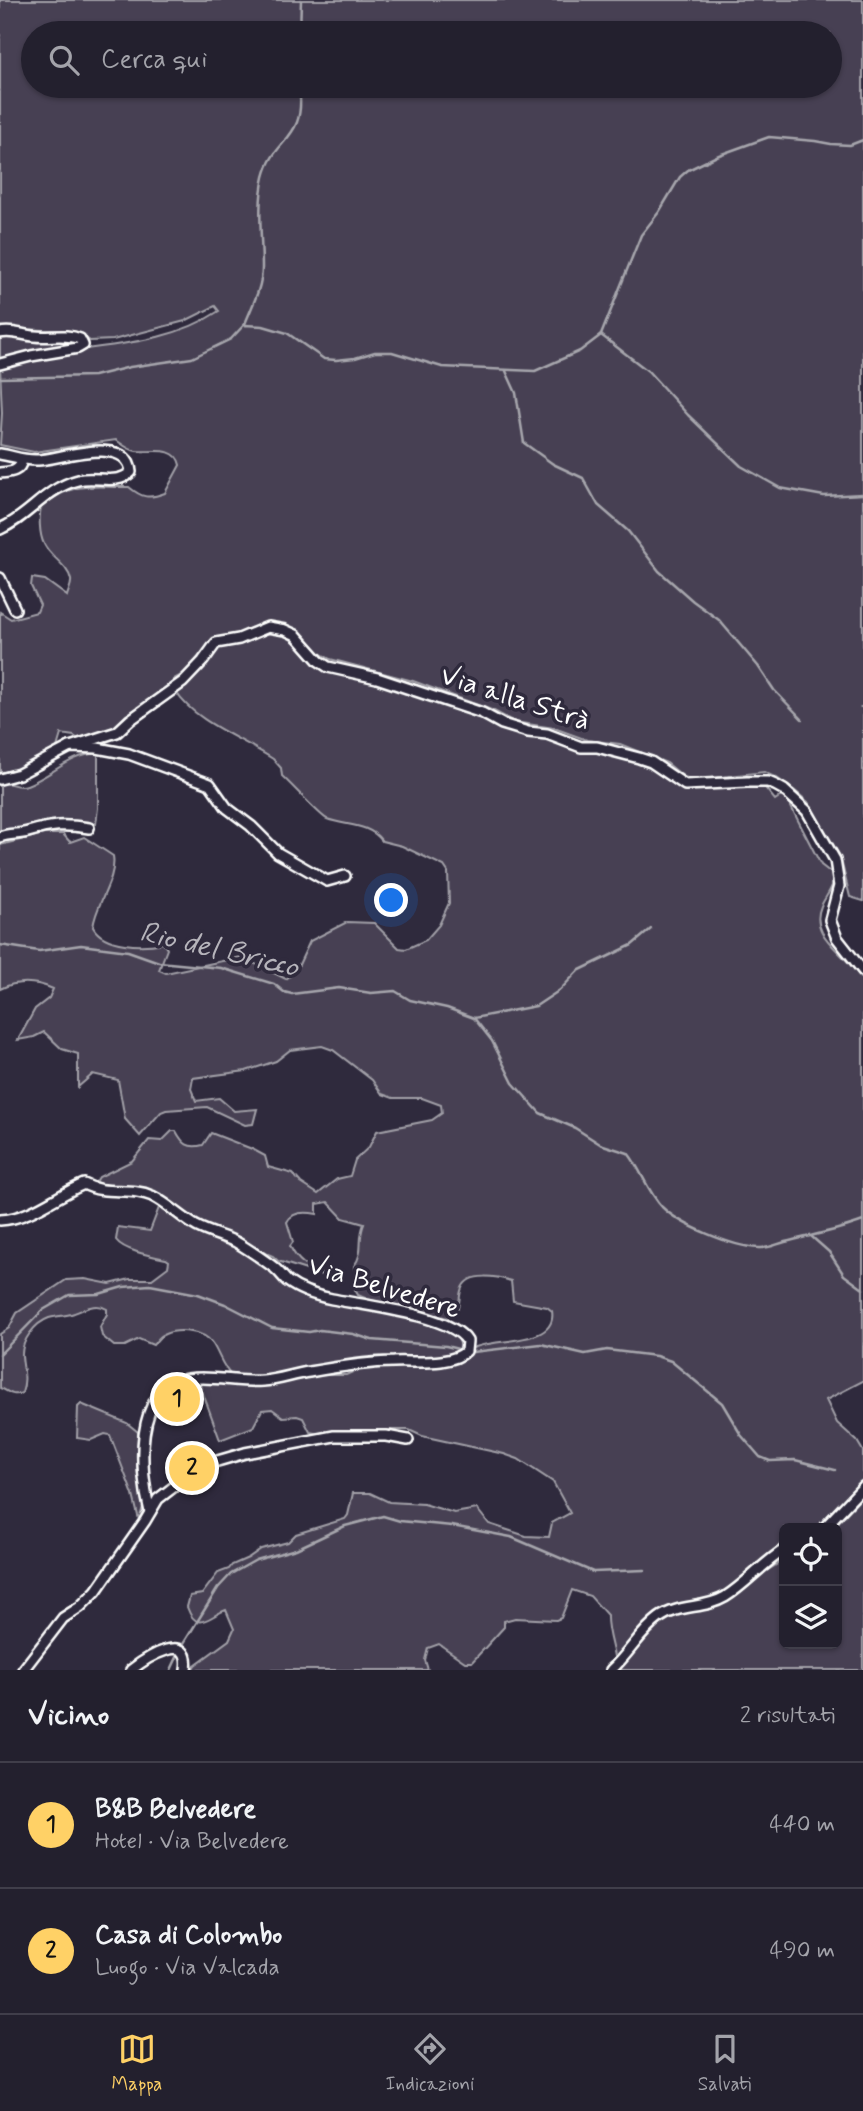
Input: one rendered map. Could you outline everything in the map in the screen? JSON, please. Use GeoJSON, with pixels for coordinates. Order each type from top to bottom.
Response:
{"type":"FeatureCollection","features":[{"type":"Feature","properties":{"kind":"street"},"geometry":{"type":"LineString","coordinates":[[0,333],[76,336],[82,340],[83,346],[0,364]]}},
{"type":"Feature","properties":{"kind":"street"},"geometry":{"type":"LineString","coordinates":[[0,454],[22,460],[39,460],[86,452],[111,452],[126,458],[131,471],[120,478],[82,478],[64,485],[36,502],[16,521],[0,529]]}},
{"type":"Feature","properties":{"kind":"street"},"geometry":{"type":"LineString","coordinates":[[0,473],[19,469],[22,460]]}},
{"type":"Feature","properties":{"kind":"street"},"geometry":{"type":"LineString","coordinates":[[0,578],[15,608]]}},
{"type":"Feature","properties":{"kind":"street","name":"Via alla Strà"},"geometry":{"type":"LineString","coordinates":[[0,779],[19,774],[70,747],[117,733],[130,720],[183,682],[216,643],[239,639],[268,627],[296,635],[319,661],[328,667],[377,678],[482,713],[502,724],[527,732],[547,734],[581,747],[597,747],[639,758],[651,762],[685,785],[768,782],[784,790],[807,811],[835,860],[839,886],[830,920],[837,937],[863,971]]}},
{"type":"Feature","properties":{"kind":"street"},"geometry":{"type":"LineString","coordinates":[[70,747],[97,748],[129,754],[199,778],[213,786],[227,808],[251,826],[278,853],[327,881],[345,876]]}},
{"type":"Feature","properties":{"kind":"street"},"geometry":{"type":"LineString","coordinates":[[0,837],[27,833],[46,826],[89,828]]}},
{"type":"Feature","properties":{"kind":"street","name":"Via Belvedere"},"geometry":{"type":"LineString","coordinates":[[0,1220],[11,1220],[26,1214],[84,1184],[99,1190],[140,1192],[160,1200],[181,1217],[208,1232],[236,1242],[298,1287],[331,1299],[378,1307],[444,1324],[456,1329],[467,1341],[466,1351],[453,1359],[373,1362],[262,1381],[196,1379],[178,1382],[156,1400],[145,1428],[145,1482],[150,1512]]}},
{"type":"Feature","properties":{"kind":"street"},"geometry":{"type":"LineString","coordinates":[[23,1670],[63,1618],[80,1607],[96,1591],[164,1492],[206,1465],[245,1453],[347,1434],[394,1436],[408,1440]]}},
{"type":"Feature","properties":{"kind":"street"},"geometry":{"type":"LineString","coordinates":[[829,1523],[863,1487]]}},
{"type":"Feature","properties":{"kind":"street"},"geometry":{"type":"LineString","coordinates":[[611,1670],[656,1620],[674,1611],[708,1604],[725,1596],[779,1553]]}},
{"type":"Feature","properties":{"kind":"street"},"geometry":{"type":"LineString","coordinates":[[131,1670],[156,1653],[174,1649],[183,1652],[186,1657],[186,1670]]}},
{"type":"Feature","properties":{"kind":"shaded area"},"geometry":{"type":"Polygon","coordinates":[[[0,0],[863,0],[863,901],[850,897],[840,856],[808,802],[777,778],[764,772],[694,780],[684,777],[667,763],[620,744],[587,740],[554,728],[514,722],[494,711],[413,681],[330,659],[320,653],[300,632],[278,624],[264,623],[235,635],[216,639],[208,644],[187,672],[174,679],[169,687],[143,706],[126,715],[112,731],[79,740],[74,736],[61,734],[56,751],[46,758],[0,775],[0,612],[11,619],[37,612],[40,605],[31,586],[32,578],[45,580],[67,596],[71,584],[66,570],[42,540],[41,506],[64,492],[92,486],[129,487],[146,496],[159,495],[165,493],[180,465],[178,459],[168,452],[133,450],[116,440],[34,452],[0,445],[0,367],[37,357],[154,338],[198,323],[219,311],[215,306],[185,321],[113,340],[90,341],[80,334],[0,328],[0,0]]]}},
{"type":"Feature","properties":{"kind":"shaded area"},"geometry":{"type":"Polygon","coordinates":[[[0,335],[72,339],[80,344],[0,361],[0,335]]]}},
{"type":"Feature","properties":{"kind":"shaded area"},"geometry":{"type":"Polygon","coordinates":[[[269,631],[277,633],[290,639],[317,664],[547,738],[628,758],[649,766],[684,789],[771,786],[766,789],[775,800],[781,796],[788,801],[821,865],[835,876],[821,906],[821,929],[824,936],[863,980],[863,1381],[826,1400],[837,1423],[857,1441],[863,1451],[863,1479],[821,1523],[779,1523],[779,1548],[763,1559],[768,1570],[779,1563],[779,1649],[842,1649],[842,1523],[838,1523],[863,1496],[863,1670],[616,1670],[607,1615],[590,1596],[572,1590],[561,1618],[515,1618],[504,1621],[504,1627],[472,1662],[465,1662],[439,1644],[428,1648],[425,1660],[428,1670],[192,1670],[229,1640],[234,1629],[226,1610],[204,1621],[195,1620],[187,1607],[190,1596],[202,1594],[218,1573],[261,1549],[288,1542],[296,1534],[345,1519],[353,1493],[370,1493],[389,1502],[424,1504],[454,1513],[477,1509],[489,1524],[526,1536],[549,1537],[552,1523],[570,1513],[553,1482],[518,1459],[422,1436],[409,1430],[351,1430],[319,1434],[310,1432],[303,1418],[283,1417],[272,1409],[262,1410],[253,1427],[220,1440],[199,1382],[226,1384],[309,1375],[346,1375],[368,1365],[459,1360],[480,1345],[534,1336],[545,1330],[551,1322],[552,1311],[547,1307],[513,1301],[511,1281],[484,1277],[471,1279],[462,1288],[457,1311],[448,1318],[358,1295],[353,1286],[357,1281],[354,1266],[359,1255],[364,1224],[343,1218],[328,1202],[317,1204],[317,1214],[296,1214],[287,1222],[293,1242],[290,1246],[296,1256],[312,1269],[323,1273],[322,1275],[278,1261],[233,1235],[221,1233],[195,1221],[155,1194],[94,1185],[99,1177],[132,1161],[149,1140],[162,1141],[172,1131],[176,1131],[190,1146],[203,1145],[211,1133],[252,1149],[265,1156],[268,1167],[293,1174],[318,1194],[337,1179],[350,1176],[355,1160],[369,1147],[377,1131],[432,1120],[442,1113],[441,1105],[422,1098],[393,1098],[382,1094],[372,1080],[333,1050],[322,1046],[290,1050],[276,1061],[246,1071],[193,1078],[191,1089],[196,1101],[219,1098],[234,1111],[257,1109],[253,1124],[245,1125],[207,1107],[166,1110],[161,1112],[140,1136],[125,1119],[118,1080],[93,1074],[78,1087],[78,1054],[62,1049],[44,1032],[18,1040],[35,1009],[49,998],[53,989],[26,983],[0,989],[0,845],[44,834],[63,834],[70,842],[84,837],[113,856],[112,873],[93,927],[98,934],[115,942],[135,945],[163,943],[167,949],[159,970],[166,973],[241,957],[286,979],[296,971],[310,941],[347,922],[374,923],[399,948],[406,949],[426,940],[439,925],[449,903],[448,872],[444,866],[402,846],[382,841],[364,828],[327,819],[282,776],[281,768],[273,759],[207,721],[184,703],[176,692],[218,646],[269,631]]]}},
{"type":"Feature","properties":{"kind":"shaded area"},"geometry":{"type":"Polygon","coordinates":[[[98,753],[96,824],[40,823],[24,830],[0,833],[0,783],[27,785],[78,757],[98,753]]]}},
{"type":"Feature","properties":{"kind":"shaded area"},"geometry":{"type":"Polygon","coordinates":[[[160,1205],[188,1225],[228,1241],[268,1266],[282,1280],[365,1307],[439,1325],[457,1336],[462,1348],[459,1354],[439,1358],[305,1369],[257,1378],[232,1376],[212,1343],[197,1333],[170,1332],[161,1336],[153,1345],[139,1339],[125,1346],[114,1346],[102,1336],[100,1327],[107,1309],[93,1306],[49,1318],[39,1324],[26,1339],[22,1350],[22,1393],[13,1394],[0,1388],[0,1334],[9,1328],[17,1313],[66,1280],[85,1279],[110,1284],[130,1279],[152,1279],[168,1267],[169,1261],[166,1259],[132,1250],[116,1240],[118,1227],[150,1231],[160,1205]]]}},
{"type":"Feature","properties":{"kind":"shaded area"},"geometry":{"type":"Polygon","coordinates":[[[81,1404],[127,1423],[138,1432],[137,1468],[143,1507],[139,1520],[133,1495],[110,1435],[105,1434],[91,1440],[77,1438],[78,1407],[81,1404]]]}},
{"type":"Feature","properties":{"kind":"waterway"},"geometry":{"type":"LineString","coordinates":[[300,21],[301,0]]}},
{"type":"Feature","properties":{"kind":"waterway"},"geometry":{"type":"LineString","coordinates":[[245,324],[262,275],[260,211],[264,177],[275,153],[294,129],[300,98]]}},
{"type":"Feature","properties":{"kind":"waterway"},"geometry":{"type":"LineString","coordinates":[[0,378],[94,376],[130,367],[192,358],[231,339],[244,325],[263,326],[287,333],[324,359],[336,360],[375,352],[392,352],[442,367],[535,371],[580,351],[601,335],[641,235],[659,212],[680,177],[688,170],[719,155],[769,137],[850,145],[863,140]]}},
{"type":"Feature","properties":{"kind":"waterway"},"geometry":{"type":"LineString","coordinates":[[601,335],[648,371],[688,415],[741,466],[780,488],[824,496],[863,494]]}},
{"type":"Feature","properties":{"kind":"waterway"},"geometry":{"type":"LineString","coordinates":[[506,371],[516,393],[524,443],[553,464],[583,478],[598,505],[628,531],[659,571],[719,620],[758,666],[774,690],[802,719]]}},
{"type":"Feature","properties":{"kind":"waterway","name":"Rio del Bricco"},"geometry":{"type":"LineString","coordinates":[[0,945],[39,951],[81,945],[128,951],[159,962],[221,968],[274,984],[284,992],[292,994],[339,988],[371,993],[395,991],[410,1000],[447,1008],[474,1018],[536,1006],[560,990],[578,971],[632,945],[651,929]]}},
{"type":"Feature","properties":{"kind":"waterway"},"geometry":{"type":"LineString","coordinates":[[474,1018],[492,1041],[513,1083],[540,1113],[575,1128],[600,1144],[628,1153],[662,1207],[694,1228],[735,1244],[762,1248],[863,1221]]}},
{"type":"Feature","properties":{"kind":"waterway"},"geometry":{"type":"LineString","coordinates":[[812,1237],[829,1252],[844,1275],[863,1289]]}},
{"type":"Feature","properties":{"kind":"waterway"},"geometry":{"type":"LineString","coordinates":[[0,1354],[43,1310],[69,1295],[99,1294],[123,1287],[150,1285],[198,1294],[225,1304],[272,1328],[309,1332],[320,1330],[353,1334],[372,1340],[446,1346],[462,1350]]}},
{"type":"Feature","properties":{"kind":"waterway"},"geometry":{"type":"LineString","coordinates":[[473,1352],[541,1344],[585,1354],[607,1350],[656,1356],[671,1361],[722,1403],[741,1435],[760,1457],[770,1461],[795,1460],[835,1470]]}},
{"type":"Feature","properties":{"kind":"waterway"},"geometry":{"type":"LineString","coordinates":[[182,1646],[218,1588],[231,1574],[256,1560],[296,1549],[345,1526],[383,1516],[400,1521],[452,1526],[511,1537],[593,1572],[645,1570]]}},
{"type":"Feature","properties":{"kind":"waterway"},"geometry":{"type":"LineString","coordinates":[[171,1670],[179,1653]]}},
{"type":"Feature","properties":{"kind":"place","name":"B&B Belvedere"},"geometry":{"type":"Point","coordinates":[177,1399]}},
{"type":"Feature","properties":{"kind":"place","name":"Casa di Colombo"},"geometry":{"type":"Point","coordinates":[192,1468]}}]}
